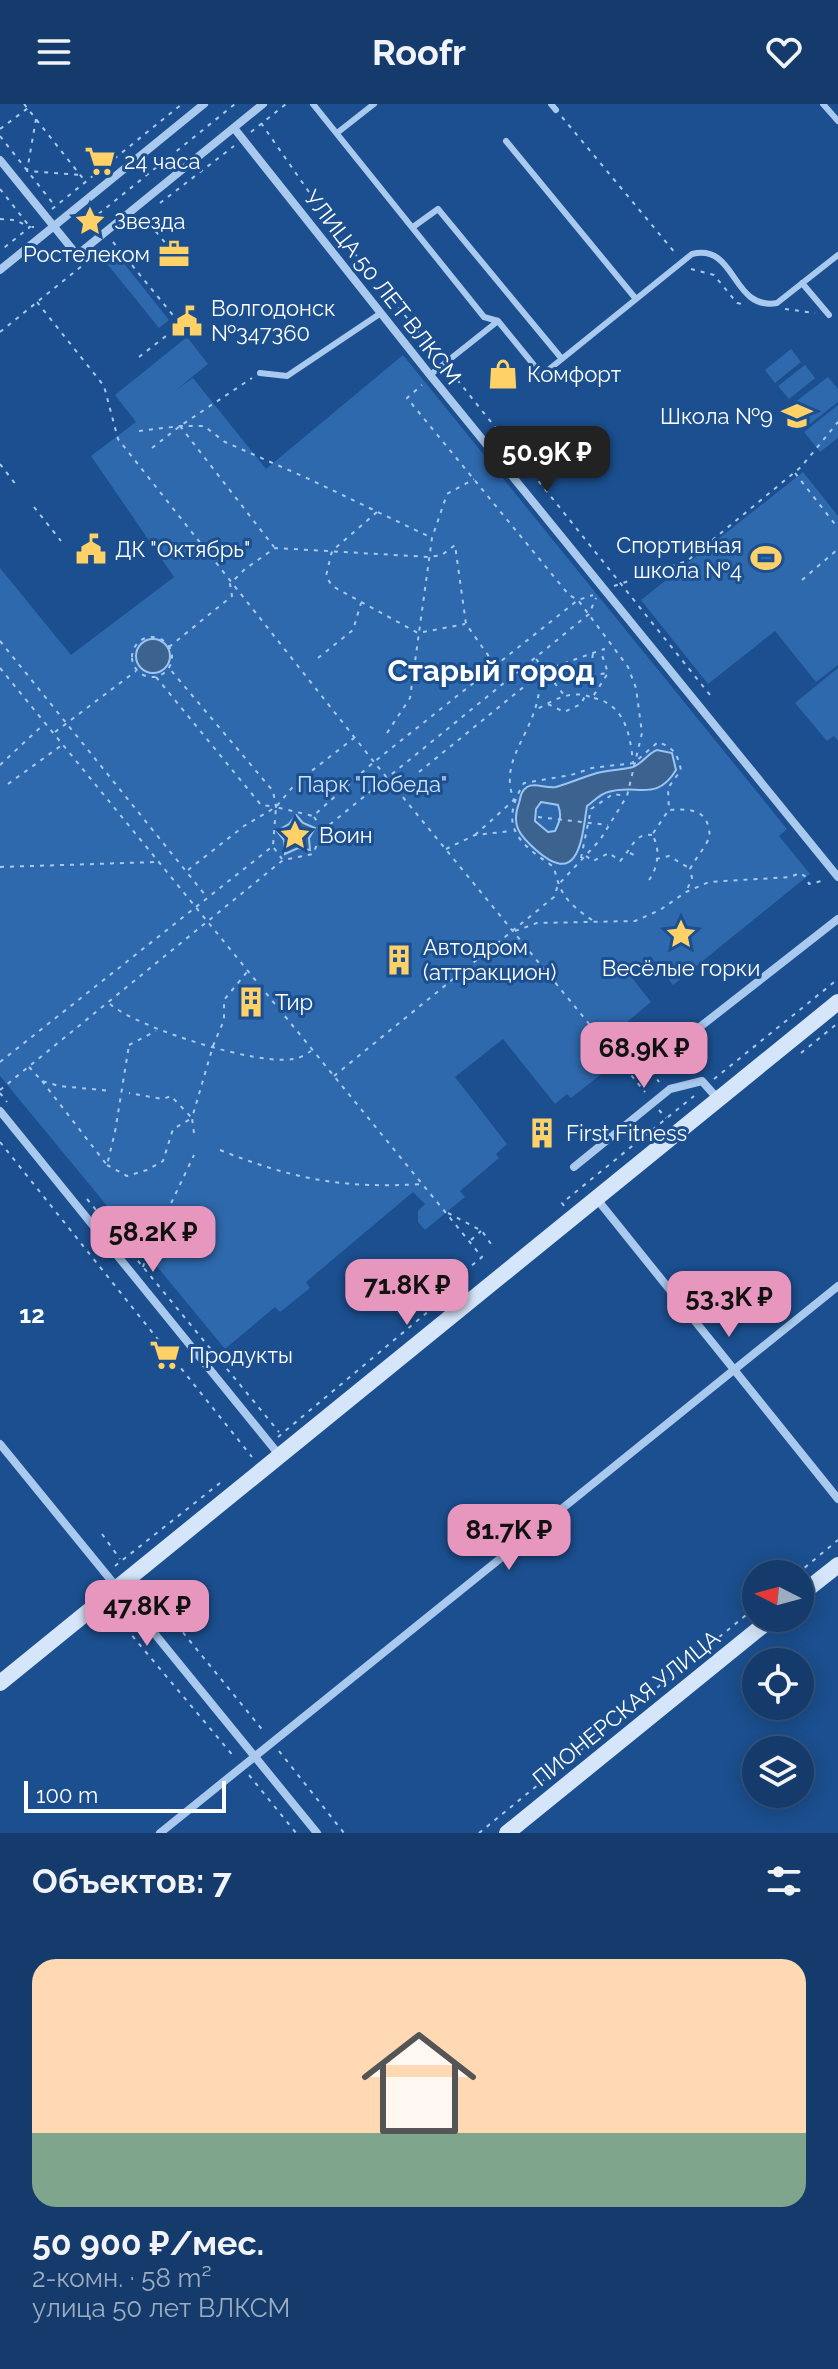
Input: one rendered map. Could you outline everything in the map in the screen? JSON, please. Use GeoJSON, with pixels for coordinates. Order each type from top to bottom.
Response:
{"type":"FeatureCollection","features":[{"type":"Feature","properties":{"kind":"street"},"geometry":{"type":"LineString","coordinates":[[0,270],[204,104]]}},
{"type":"Feature","properties":{"kind":"street"},"geometry":{"type":"LineString","coordinates":[[0,160],[77,255],[263,104]]}},
{"type":"Feature","properties":{"kind":"street","name":"УЛИЦА 50 ЛЕТ ВЛКСМ"},"geometry":{"type":"LineString","coordinates":[[234,128],[430,375],[837,876]]}},
{"type":"Feature","properties":{"kind":"street"},"geometry":{"type":"LineString","coordinates":[[696,1030],[838,919]]}},
{"type":"Feature","properties":{"kind":"street"},"geometry":{"type":"LineString","coordinates":[[0,1683],[122,1591],[127,1567],[596,1198],[838,1002]]}},
{"type":"Feature","properties":{"kind":"street"},"geometry":{"type":"LineString","coordinates":[[574,1167],[666,1093],[702,1081],[718,1099]]}},
{"type":"Feature","properties":{"kind":"street"},"geometry":{"type":"LineString","coordinates":[[0,1111],[276,1450]]}},
{"type":"Feature","properties":{"kind":"street"},"geometry":{"type":"LineString","coordinates":[[596,1198],[838,1499]]}},
{"type":"Feature","properties":{"kind":"street"},"geometry":{"type":"LineString","coordinates":[[160,1833],[838,1286]]}},
{"type":"Feature","properties":{"kind":"street"},"geometry":{"type":"LineString","coordinates":[[0,1444],[317,1833]]}},
{"type":"Feature","properties":{"kind":"street"},"geometry":{"type":"LineString","coordinates":[[814,1584],[838,1565]]}},
{"type":"Feature","properties":{"kind":"street","name":"ПИОНЕРСКАЯ УЛИЦА"},"geometry":{"type":"LineString","coordinates":[[507,1833],[755,1632]]}},
{"type":"Feature","properties":{"kind":"lane"},"geometry":{"type":"LineString","coordinates":[[313,104],[484,317],[498,321],[542,375],[692,254],[705,251],[716,256],[755,302],[766,305],[777,303],[838,255]]}},
{"type":"Feature","properties":{"kind":"lane"},"geometry":{"type":"LineString","coordinates":[[337,133],[374,104]]}},
{"type":"Feature","properties":{"kind":"lane"},"geometry":{"type":"LineString","coordinates":[[823,104],[838,121]]}},
{"type":"Feature","properties":{"kind":"lane"},"geometry":{"type":"LineString","coordinates":[[506,141],[636,299]]}},
{"type":"Feature","properties":{"kind":"lane"},"geometry":{"type":"LineString","coordinates":[[413,227],[438,209],[562,359]]}},
{"type":"Feature","properties":{"kind":"lane"},"geometry":{"type":"LineString","coordinates":[[802,283],[829,315]]}},
{"type":"Feature","properties":{"kind":"lane"},"geometry":{"type":"LineString","coordinates":[[260,373],[287,376],[381,313]]}},
{"type":"Feature","properties":{"kind":"lane"},"geometry":{"type":"LineString","coordinates":[[430,375],[498,321]]}},
{"type":"Feature","properties":{"kind":"path"},"geometry":{"type":"LineString","coordinates":[[24,104],[85,182]]}},
{"type":"Feature","properties":{"kind":"path"},"geometry":{"type":"LineString","coordinates":[[0,136],[55,206],[182,104]]}},
{"type":"Feature","properties":{"kind":"path"},"geometry":{"type":"LineString","coordinates":[[89,222],[235,104]]}},
{"type":"Feature","properties":{"kind":"path"},"geometry":{"type":"LineString","coordinates":[[155,207],[286,104]]}},
{"type":"Feature","properties":{"kind":"path"},"geometry":{"type":"LineString","coordinates":[[0,129],[32,105]]}},
{"type":"Feature","properties":{"kind":"path"},"geometry":{"type":"LineString","coordinates":[[554,107],[686,267],[714,275],[737,303],[753,305]]}},
{"type":"Feature","properties":{"kind":"path"},"geometry":{"type":"LineString","coordinates":[[27,171],[36,119]]}},
{"type":"Feature","properties":{"kind":"path"},"geometry":{"type":"LineString","coordinates":[[261,123],[334,228],[710,695]]}},
{"type":"Feature","properties":{"kind":"path"},"geometry":{"type":"LineString","coordinates":[[27,171],[80,175]]}},
{"type":"Feature","properties":{"kind":"path"},"geometry":{"type":"LineString","coordinates":[[0,189],[30,227]]}},
{"type":"Feature","properties":{"kind":"path"},"geometry":{"type":"LineString","coordinates":[[69,214],[89,222],[104,248],[113,241],[182,323],[139,357]]}},
{"type":"Feature","properties":{"kind":"path"},"geometry":{"type":"LineString","coordinates":[[143,216],[172,251]]}},
{"type":"Feature","properties":{"kind":"path"},"geometry":{"type":"LineString","coordinates":[[0,219],[15,220],[30,227],[44,227]]}},
{"type":"Feature","properties":{"kind":"path"},"geometry":{"type":"LineString","coordinates":[[0,251],[30,227]]}},
{"type":"Feature","properties":{"kind":"path"},"geometry":{"type":"LineString","coordinates":[[0,332],[83,265]]}},
{"type":"Feature","properties":{"kind":"path"},"geometry":{"type":"LineString","coordinates":[[37,302],[104,386],[118,439],[230,584],[666,1118]]}},
{"type":"Feature","properties":{"kind":"path"},"geometry":{"type":"LineString","coordinates":[[783,309],[829,315]]}},
{"type":"Feature","properties":{"kind":"path"},"geometry":{"type":"LineString","coordinates":[[152,448],[260,373]]}},
{"type":"Feature","properties":{"kind":"path"},"geometry":{"type":"LineString","coordinates":[[334,1076],[554,897],[558,885],[585,856],[627,796],[642,733],[636,688],[628,667],[578,600],[569,595],[407,398],[430,375]]}},
{"type":"Feature","properties":{"kind":"path"},"geometry":{"type":"LineString","coordinates":[[604,590],[687,561],[795,473],[838,422]]}},
{"type":"Feature","properties":{"kind":"path"},"geometry":{"type":"LineString","coordinates":[[180,426],[275,548]]}},
{"type":"Feature","properties":{"kind":"path"},"geometry":{"type":"LineString","coordinates":[[139,431],[204,426],[225,442],[432,538]]}},
{"type":"Feature","properties":{"kind":"path"},"geometry":{"type":"LineString","coordinates":[[0,464],[17,486]]}},
{"type":"Feature","properties":{"kind":"path"},"geometry":{"type":"LineString","coordinates":[[795,473],[838,528]]}},
{"type":"Feature","properties":{"kind":"path"},"geometry":{"type":"LineString","coordinates":[[387,733],[410,698],[432,538],[447,494],[474,479]]}},
{"type":"Feature","properties":{"kind":"path"},"geometry":{"type":"LineString","coordinates":[[34,507],[61,541]]}},
{"type":"Feature","properties":{"kind":"path"},"geometry":{"type":"LineString","coordinates":[[378,511],[332,551],[326,576],[332,586],[418,633],[466,624]]}},
{"type":"Feature","properties":{"kind":"path"},"geometry":{"type":"LineString","coordinates":[[230,584],[275,548],[429,557],[442,555],[455,545],[466,624],[496,666]]}},
{"type":"Feature","properties":{"kind":"path"},"geometry":{"type":"LineString","coordinates":[[802,580],[838,549]]}},
{"type":"Feature","properties":{"kind":"path"},"geometry":{"type":"LineString","coordinates":[[169,647],[232,596],[230,584]]}},
{"type":"Feature","properties":{"kind":"path"},"geometry":{"type":"LineString","coordinates":[[10,1105],[0,1092],[283,860],[313,854],[323,830],[589,614],[598,593],[578,600],[374,762],[313,816]]}},
{"type":"Feature","properties":{"kind":"path"},"geometry":{"type":"LineString","coordinates":[[318,658],[353,630],[361,602]]}},
{"type":"Feature","properties":{"kind":"path"},"geometry":{"type":"LineString","coordinates":[[158,638],[169,647],[169,668],[156,677],[148,677],[137,670],[132,659],[133,651],[142,640],[158,638]]}},
{"type":"Feature","properties":{"kind":"path"},"geometry":{"type":"LineString","coordinates":[[0,641],[207,897]]}},
{"type":"Feature","properties":{"kind":"path"},"geometry":{"type":"LineString","coordinates":[[419,772],[543,671],[604,649],[602,655],[608,673]]}},
{"type":"Feature","properties":{"kind":"path"},"geometry":{"type":"LineString","coordinates":[[593,652],[590,671],[593,675],[608,673]]}},
{"type":"Feature","properties":{"kind":"path"},"geometry":{"type":"LineString","coordinates":[[535,658],[564,696]]}},
{"type":"Feature","properties":{"kind":"path"},"geometry":{"type":"LineString","coordinates":[[0,668],[482,1257],[453,1281],[448,1295],[280,1434],[276,1450],[253,1458],[0,1142]]}},
{"type":"Feature","properties":{"kind":"path"},"geometry":{"type":"LineString","coordinates":[[169,668],[273,791],[276,807],[273,846],[283,860]]}},
{"type":"Feature","properties":{"kind":"path"},"geometry":{"type":"LineString","coordinates":[[54,734],[137,670]]}},
{"type":"Feature","properties":{"kind":"path"},"geometry":{"type":"LineString","coordinates":[[543,671],[534,711],[512,759],[508,786],[514,800],[511,815],[513,831],[530,851],[554,867],[558,885],[570,905],[592,920]]}},
{"type":"Feature","properties":{"kind":"path"},"geometry":{"type":"LineString","coordinates":[[592,698],[608,673]]}},
{"type":"Feature","properties":{"kind":"path"},"geometry":{"type":"LineString","coordinates":[[156,677],[261,805],[313,816],[323,830]]}},
{"type":"Feature","properties":{"kind":"path"},"geometry":{"type":"LineString","coordinates":[[534,711],[564,696],[586,695],[608,702],[618,712],[630,737],[634,763]]}},
{"type":"Feature","properties":{"kind":"path"},"geometry":{"type":"LineString","coordinates":[[547,704],[564,712],[581,704],[586,695]]}},
{"type":"Feature","properties":{"kind":"path"},"geometry":{"type":"LineString","coordinates":[[0,765],[45,723]]}},
{"type":"Feature","properties":{"kind":"path"},"geometry":{"type":"LineString","coordinates":[[187,871],[244,826],[276,807],[296,783],[354,737]]}},
{"type":"Feature","properties":{"kind":"path"},"geometry":{"type":"LineString","coordinates":[[446,849],[475,835],[514,800],[524,783],[592,768],[634,763],[658,742],[672,747],[681,770],[668,788],[669,810],[652,835]]}},
{"type":"Feature","properties":{"kind":"path"},"geometry":{"type":"LineString","coordinates":[[8,784],[63,745]]}},
{"type":"Feature","properties":{"kind":"path"},"geometry":{"type":"LineString","coordinates":[[581,861],[591,809],[613,794],[627,796]]}},
{"type":"Feature","properties":{"kind":"path"},"geometry":{"type":"LineString","coordinates":[[669,810],[690,809],[700,813],[706,817],[709,826],[710,838],[690,869],[692,878],[686,892]]}},
{"type":"Feature","properties":{"kind":"path"},"geometry":{"type":"LineString","coordinates":[[538,817],[609,825]]}},
{"type":"Feature","properties":{"kind":"path"},"geometry":{"type":"LineString","coordinates":[[475,835],[513,831]]}},
{"type":"Feature","properties":{"kind":"path"},"geometry":{"type":"LineString","coordinates":[[585,856],[593,861],[609,853],[620,861],[637,837],[643,833],[652,835],[657,842],[656,859],[649,880]]}},
{"type":"Feature","properties":{"kind":"path"},"geometry":{"type":"LineString","coordinates":[[0,1062],[273,846]]}},
{"type":"Feature","properties":{"kind":"path"},"geometry":{"type":"LineString","coordinates":[[628,852],[634,855],[634,860]]}},
{"type":"Feature","properties":{"kind":"path"},"geometry":{"type":"LineString","coordinates":[[656,859],[669,856],[690,869]]}},
{"type":"Feature","properties":{"kind":"path"},"geometry":{"type":"LineString","coordinates":[[0,867],[158,862]]}},
{"type":"Feature","properties":{"kind":"path"},"geometry":{"type":"LineString","coordinates":[[513,932],[537,923],[635,921],[709,882],[790,877],[800,873],[809,884],[837,876]]}},
{"type":"Feature","properties":{"kind":"path"},"geometry":{"type":"LineString","coordinates":[[194,1133],[192,1118],[224,1020],[224,1000],[248,971]]}},
{"type":"Feature","properties":{"kind":"path"},"geometry":{"type":"LineString","coordinates":[[109,1003],[158,1030],[267,1059],[294,1059],[313,1051]]}},
{"type":"Feature","properties":{"kind":"path"},"geometry":{"type":"LineString","coordinates":[[107,1165],[129,1045],[158,1030]]}},
{"type":"Feature","properties":{"kind":"path"},"geometry":{"type":"LineString","coordinates":[[640,1055],[677,1110]]}},
{"type":"Feature","properties":{"kind":"path"},"geometry":{"type":"LineString","coordinates":[[29,1067],[107,1165],[127,1176],[163,1161],[173,1129],[192,1118]]}},
{"type":"Feature","properties":{"kind":"path"},"geometry":{"type":"LineString","coordinates":[[42,1081],[59,1086],[112,1091]]}},
{"type":"Feature","properties":{"kind":"path"},"geometry":{"type":"LineString","coordinates":[[129,1093],[163,1099],[171,1096],[192,1118]]}},
{"type":"Feature","properties":{"kind":"path"},"geometry":{"type":"LineString","coordinates":[[220,1150],[301,1177],[358,1186],[422,1184]]}},
{"type":"Feature","properties":{"kind":"path"},"geometry":{"type":"LineString","coordinates":[[143,1267],[194,1155]]}},
{"type":"Feature","properties":{"kind":"path"},"geometry":{"type":"LineString","coordinates":[[86,1198],[280,1434]]}},
{"type":"Feature","properties":{"kind":"path"},"geometry":{"type":"LineString","coordinates":[[446,1212],[482,1231],[491,1244]]}},
{"type":"Feature","properties":{"kind":"path"},"geometry":{"type":"LineString","coordinates":[[469,1241],[482,1231]]}},
{"type":"Feature","properties":{"kind":"path"},"geometry":{"type":"LineString","coordinates":[[106,1573],[127,1567],[229,1477]]}},
{"type":"Feature","properties":{"kind":"path"},"geometry":{"type":"LineString","coordinates":[[102,1534],[344,1833]]}},
{"type":"Feature","properties":{"kind":"path"},"geometry":{"type":"LineString","coordinates":[[814,1560],[838,1540]]}},
{"type":"Feature","properties":{"kind":"path"},"geometry":{"type":"LineString","coordinates":[[122,1591],[110,1609],[296,1833]]}},
{"type":"Feature","properties":{"kind":"path"},"geometry":{"type":"LineString","coordinates":[[479,1833],[742,1618]]}},
{"type":"Feature","properties":{"kind":"green space"},"geometry":{"type":"Polygon","coordinates":[[[114,251],[169,320],[159,328],[104,260],[114,251]]]}},
{"type":"Feature","properties":{"kind":"green space","name":"Парк \"Победа\""},"geometry":{"type":"Polygon","coordinates":[[[187,337],[208,364],[176,390],[193,378],[266,469],[403,355],[787,829],[779,836],[810,874],[673,985],[650,956],[629,974],[651,1002],[621,1027],[642,1054],[621,1071],[614,1064],[571,1098],[567,1094],[555,1104],[503,1039],[455,1077],[507,1144],[496,1154],[499,1158],[460,1191],[465,1197],[425,1230],[418,1222],[418,1211],[425,1204],[413,1192],[306,1282],[310,1288],[280,1312],[275,1307],[225,1349],[0,1076],[0,568],[71,655],[174,577],[91,456],[136,422],[115,395],[187,337]]]}},
{"type":"Feature","properties":{"kind":"green space"},"geometry":{"type":"Polygon","coordinates":[[[791,349],[801,362],[775,383],[765,370],[791,349]]]}},
{"type":"Feature","properties":{"kind":"green space"},"geometry":{"type":"Polygon","coordinates":[[[805,365],[815,378],[789,399],[778,386],[805,365]]]}},
{"type":"Feature","properties":{"kind":"green space"},"geometry":{"type":"Polygon","coordinates":[[[828,377],[838,389],[838,402],[802,430],[786,409],[828,377]]]}},
{"type":"Feature","properties":{"kind":"green space"},"geometry":{"type":"Polygon","coordinates":[[[838,405],[838,438],[820,452],[804,432],[838,405]]]}},
{"type":"Feature","properties":{"kind":"green space","name":"Спортивная школа №4"},"geometry":{"type":"Polygon","coordinates":[[[803,472],[838,516],[838,665],[816,682],[775,631],[708,684],[641,600],[803,472]]]}},
{"type":"Feature","properties":{"kind":"green space"},"geometry":{"type":"Polygon","coordinates":[[[838,668],[838,741],[834,736],[827,741],[795,703],[838,668]]]}},
{"type":"Feature","properties":{"kind":"shaded area"},"geometry":{"type":"Polygon","coordinates":[[[153,639],[165,644],[170,656],[165,668],[153,673],[141,668],[136,656],[141,644],[153,639]]]}},
{"type":"Feature","properties":{"kind":"shaded area"},"geometry":{"type":"Polygon","coordinates":[[[654,751],[672,753],[676,770],[669,780],[653,789],[608,792],[587,806],[580,843],[570,861],[562,864],[551,861],[536,850],[518,829],[517,811],[527,787],[556,787],[597,773],[633,767],[654,751]],[[541,802],[536,809],[535,821],[548,832],[555,831],[558,824],[558,805],[541,802]]]}},
{"type":"Feature","properties":{"kind":"shaded area"},"geometry":{"type":"Polygon","coordinates":[[[296,815],[303,823],[315,828],[309,838],[310,850],[298,848],[285,854],[284,840],[277,831],[296,815]]]}},
{"type":"Feature","properties":{"kind":"place","name":"24 часа"},"geometry":{"type":"Point","coordinates":[100,161]}},
{"type":"Feature","properties":{"kind":"place","name":"Звезда"},"geometry":{"type":"Point","coordinates":[90,221]}},
{"type":"Feature","properties":{"kind":"place","name":"Ростелеком"},"geometry":{"type":"Point","coordinates":[174,254]}},
{"type":"Feature","properties":{"kind":"place","name":"Волгодонск №347360"},"geometry":{"type":"Point","coordinates":[187,321]}},
{"type":"Feature","properties":{"kind":"place","name":"Комфорт"},"geometry":{"type":"Point","coordinates":[503,374]}},
{"type":"Feature","properties":{"kind":"place","name":"Школа №9"},"geometry":{"type":"Point","coordinates":[797,416]}},
{"type":"Feature","properties":{"kind":"place","name":"ДК \"Октябрь\""},"geometry":{"type":"Point","coordinates":[91,549]}},
{"type":"Feature","properties":{"kind":"place","name":"Спортивная школа №4"},"geometry":{"type":"Point","coordinates":[766,558]}},
{"type":"Feature","properties":{"kind":"place","name":"Воин"},"geometry":{"type":"Point","coordinates":[295,835]}},
{"type":"Feature","properties":{"kind":"place","name":"Весёлые горки"},"geometry":{"type":"Point","coordinates":[681,934]}},
{"type":"Feature","properties":{"kind":"place","name":"Автодром (аттракцион)"},"geometry":{"type":"Point","coordinates":[399,960]}},
{"type":"Feature","properties":{"kind":"place","name":"Тир"},"geometry":{"type":"Point","coordinates":[251,1002]}},
{"type":"Feature","properties":{"kind":"place","name":"First Fitness"},"geometry":{"type":"Point","coordinates":[542,1133]}},
{"type":"Feature","properties":{"kind":"place","name":"Продукты"},"geometry":{"type":"Point","coordinates":[165,1355]}},
{"type":"Feature","properties":{"kind":"district","name":"Старый город"},"geometry":{"type":"Point","coordinates":[491,671]}},
{"type":"Feature","properties":{"kind":"district","name":"12"},"geometry":{"type":"Point","coordinates":[32,1315]}}]}
